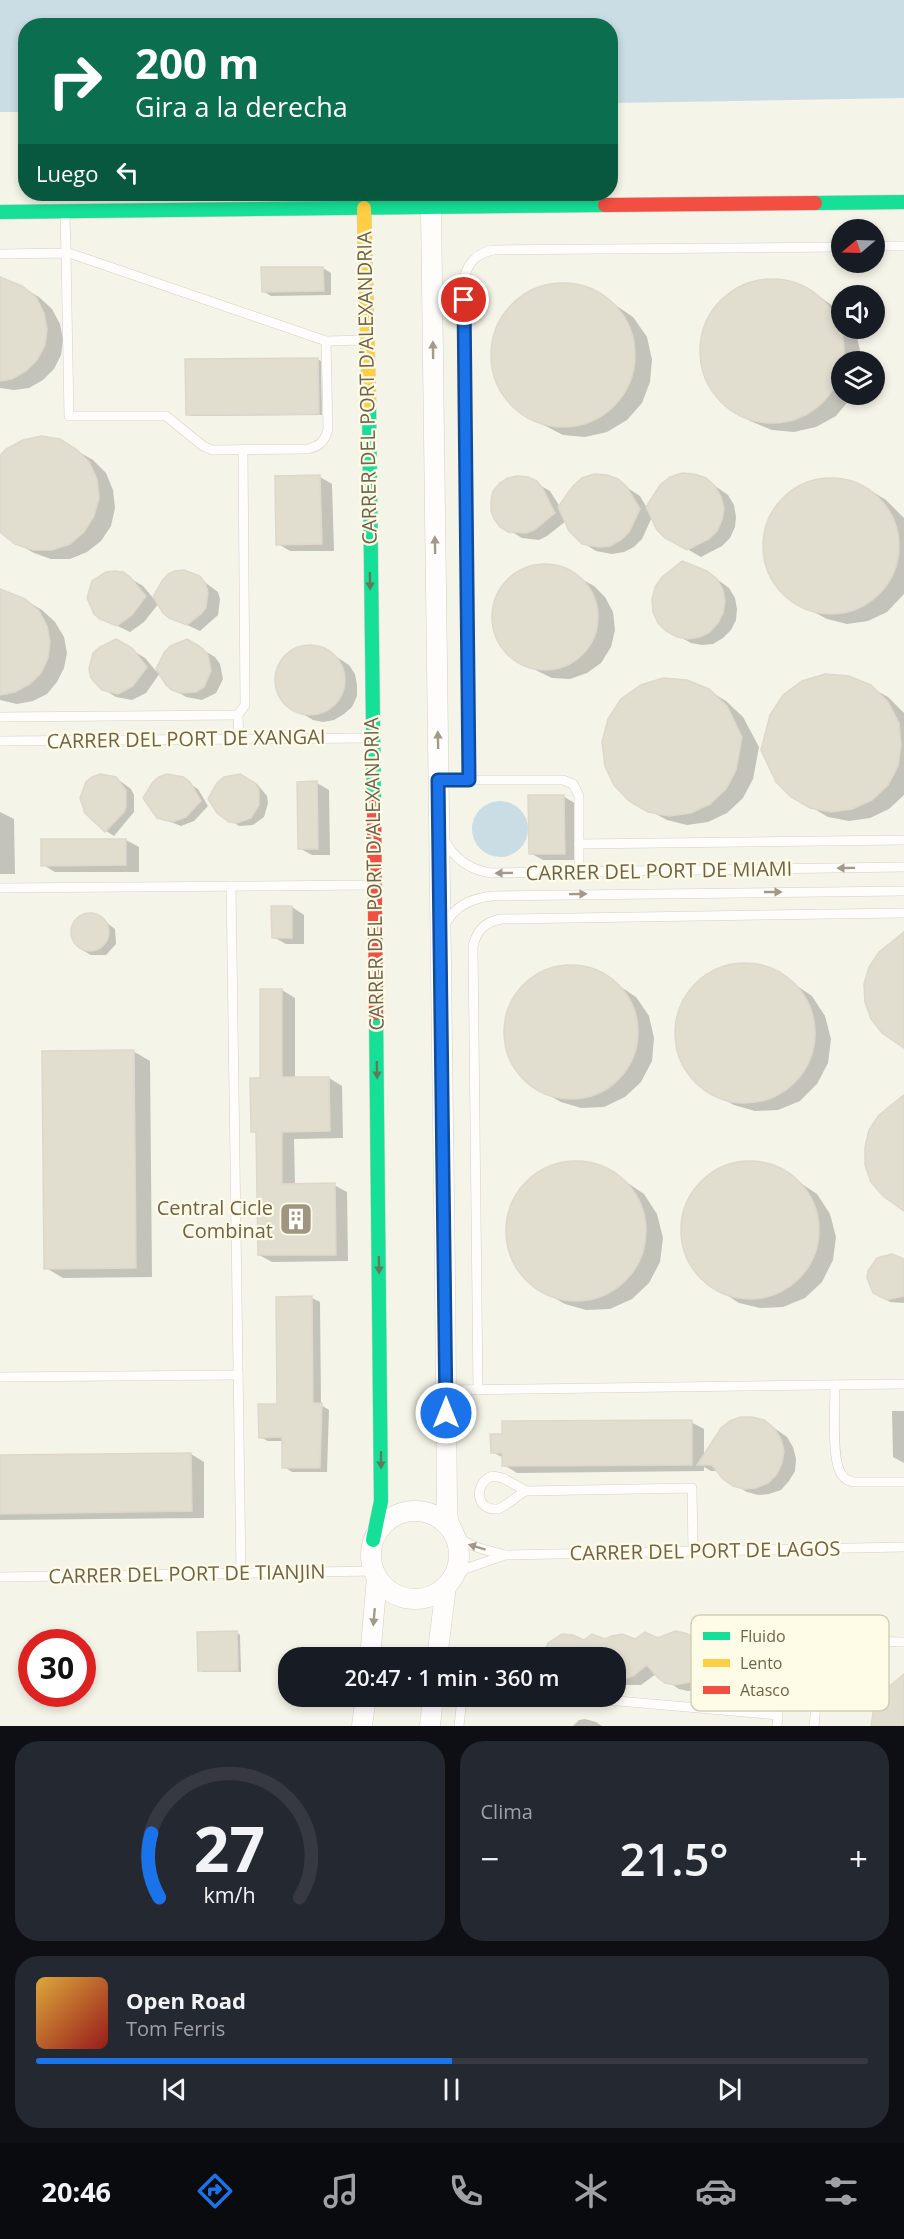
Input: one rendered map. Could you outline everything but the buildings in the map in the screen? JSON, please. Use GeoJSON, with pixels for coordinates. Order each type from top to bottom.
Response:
{"type":"FeatureCollection","features":[{"type":"Feature","properties":{"kind":"street"},"geometry":{"type":"LineString","coordinates":[[0,212],[904,202]]}},
{"type":"Feature","properties":{"kind":"street"},"geometry":{"type":"LineString","coordinates":[[431,207],[447,1510],[460,1553],[459,1564],[448,1584],[439,1647]]}},
{"type":"Feature","properties":{"kind":"street","name":"CARRER DEL PORT D'ALEXANDRIA"},"geometry":{"type":"LineString","coordinates":[[364,208],[368,340],[381,1501],[373,1540]]}},
{"type":"Feature","properties":{"kind":"street"},"geometry":{"type":"LineString","coordinates":[[371,1647],[376,1574],[371,1556],[373,1540],[380,1528],[390,1518],[411,1511],[432,1513],[444,1521],[453,1532]]}},
{"type":"Feature","properties":{"kind":"street"},"geometry":{"type":"LineString","coordinates":[[376,1574],[393,1593],[404,1598],[426,1598],[448,1584]]}},
{"type":"Feature","properties":{"kind":"street"},"geometry":{"type":"LineString","coordinates":[[362,1726],[365,1707]]}},
{"type":"Feature","properties":{"kind":"street"},"geometry":{"type":"LineString","coordinates":[[430,1726],[432,1707]]}},
{"type":"Feature","properties":{"kind":"lane"},"geometry":{"type":"LineString","coordinates":[[65,212],[69,416],[166,416],[208,449],[308,448],[321,444],[326,438],[326,341]]}},
{"type":"Feature","properties":{"kind":"lane"},"geometry":{"type":"LineString","coordinates":[[885,246],[904,246]]}},
{"type":"Feature","properties":{"kind":"lane"},"geometry":{"type":"LineString","coordinates":[[469,780],[464,278],[467,266],[481,253],[493,250],[831,247]]}},
{"type":"Feature","properties":{"kind":"lane"},"geometry":{"type":"LineString","coordinates":[[0,254],[72,254],[326,341],[368,340]]}},
{"type":"Feature","properties":{"kind":"lane"},"geometry":{"type":"LineString","coordinates":[[239,739],[238,715],[245,705],[243,449]]}},
{"type":"Feature","properties":{"kind":"lane"},"geometry":{"type":"LineString","coordinates":[[0,717],[238,715]]}},
{"type":"Feature","properties":{"kind":"lane","name":"CARRER DEL PORT DE XANGAI"},"geometry":{"type":"LineString","coordinates":[[0,741],[372,738]]}},
{"type":"Feature","properties":{"kind":"lane"},"geometry":{"type":"LineString","coordinates":[[438,780],[568,781],[573,784],[579,796],[579,872]]}},
{"type":"Feature","properties":{"kind":"lane","name":"CARRER DEL PORT DE MIAMI"},"geometry":{"type":"LineString","coordinates":[[439,824],[453,854],[477,871],[491,873],[904,867]]}},
{"type":"Feature","properties":{"kind":"lane"},"geometry":{"type":"LineString","coordinates":[[579,844],[904,840]]}},
{"type":"Feature","properties":{"kind":"lane"},"geometry":{"type":"LineString","coordinates":[[0,888],[375,884]]}},
{"type":"Feature","properties":{"kind":"lane"},"geometry":{"type":"LineString","coordinates":[[231,886],[241,1573]]}},
{"type":"Feature","properties":{"kind":"lane","name":"CARRER DEL PORT DE MIAMI"},"geometry":{"type":"LineString","coordinates":[[440,943],[444,926],[458,907],[478,898],[492,896],[904,891]]}},
{"type":"Feature","properties":{"kind":"lane"},"geometry":{"type":"LineString","coordinates":[[477,1390],[473,946],[476,935],[482,927],[491,921],[501,919],[904,913]]}},
{"type":"Feature","properties":{"kind":"lane"},"geometry":{"type":"LineString","coordinates":[[0,1377],[238,1375]]}},
{"type":"Feature","properties":{"kind":"lane"},"geometry":{"type":"LineString","coordinates":[[446,1390],[904,1384]]}},
{"type":"Feature","properties":{"kind":"lane"},"geometry":{"type":"LineString","coordinates":[[835,1385],[836,1460],[841,1475],[854,1482],[904,1482]]}},
{"type":"Feature","properties":{"kind":"lane"},"geometry":{"type":"LineString","coordinates":[[526,1491],[498,1476],[487,1478],[479,1492],[482,1502],[496,1509],[526,1491],[692,1488],[693,1551]]}},
{"type":"Feature","properties":{"kind":"lane"},"geometry":{"type":"LineString","coordinates":[[453,1532],[470,1545],[505,1555]]}},
{"type":"Feature","properties":{"kind":"lane","name":"CARRER DEL PORT DE LAGOS"},"geometry":{"type":"LineString","coordinates":[[505,1555],[904,1547]]}},
{"type":"Feature","properties":{"kind":"lane"},"geometry":{"type":"LineString","coordinates":[[448,1584],[465,1569],[505,1555]]}},
{"type":"Feature","properties":{"kind":"lane","name":"CARRER DEL PORT DE TIANJIN"},"geometry":{"type":"LineString","coordinates":[[0,1577],[241,1573],[376,1574]]}},
{"type":"Feature","properties":{"kind":"lane"},"geometry":{"type":"LineString","coordinates":[[626,1702],[691,1707]]}},
{"type":"Feature","properties":{"kind":"lane"},"geometry":{"type":"LineString","coordinates":[[459,1726],[462,1707]]}},
{"type":"Feature","properties":{"kind":"lane"},"geometry":{"type":"LineString","coordinates":[[732,1711],[778,1715],[777,1726]]}},
{"type":"Feature","properties":{"kind":"lane"},"geometry":{"type":"LineString","coordinates":[[814,1726],[816,1711]]}},
{"type":"Feature","properties":{"kind":"shaded area"},"geometry":{"type":"Polygon","coordinates":[[[0,0],[904,0],[904,98],[618,103],[618,18],[18,18],[18,112],[0,112],[0,0]]]}},
{"type":"Feature","properties":{"kind":"shaded area"},"geometry":{"type":"Polygon","coordinates":[[[494,801],[506,801],[516,805],[524,813],[528,829],[524,845],[516,853],[506,857],[494,857],[484,853],[476,845],[472,835],[472,823],[476,813],[484,805],[494,801]]]}},
{"type":"Feature","properties":{"kind":"traffic: fast"},"geometry":{"type":"LineString","coordinates":[[815,203],[904,202]]}},
{"type":"Feature","properties":{"kind":"traffic: fast"},"geometry":{"type":"LineString","coordinates":[[0,212],[605,205]]}},
{"type":"Feature","properties":{"kind":"traffic: fast"},"geometry":{"type":"LineString","coordinates":[[369,405],[374,804]]}},
{"type":"Feature","properties":{"kind":"traffic: fast"},"geometry":{"type":"LineString","coordinates":[[373,1540],[381,1501],[376,1013]]}},
{"type":"Feature","properties":{"kind":"traffic: slow"},"geometry":{"type":"LineString","coordinates":[[364,208],[369,405]]}},
{"type":"Feature","properties":{"kind":"traffic: jam"},"geometry":{"type":"LineString","coordinates":[[605,205],[815,203]]}},
{"type":"Feature","properties":{"kind":"traffic: jam"},"geometry":{"type":"LineString","coordinates":[[374,804],[376,1013]]}},
{"type":"Feature","properties":{"kind":"place","name":"Central Cicle Combinat"},"geometry":{"type":"Point","coordinates":[296,1219]}},
{"type":"Feature","properties":{"kind":"route"},"geometry":{"type":"LineString","coordinates":[[446,1413],[438,780],[469,780],[464,300]]}}]}
